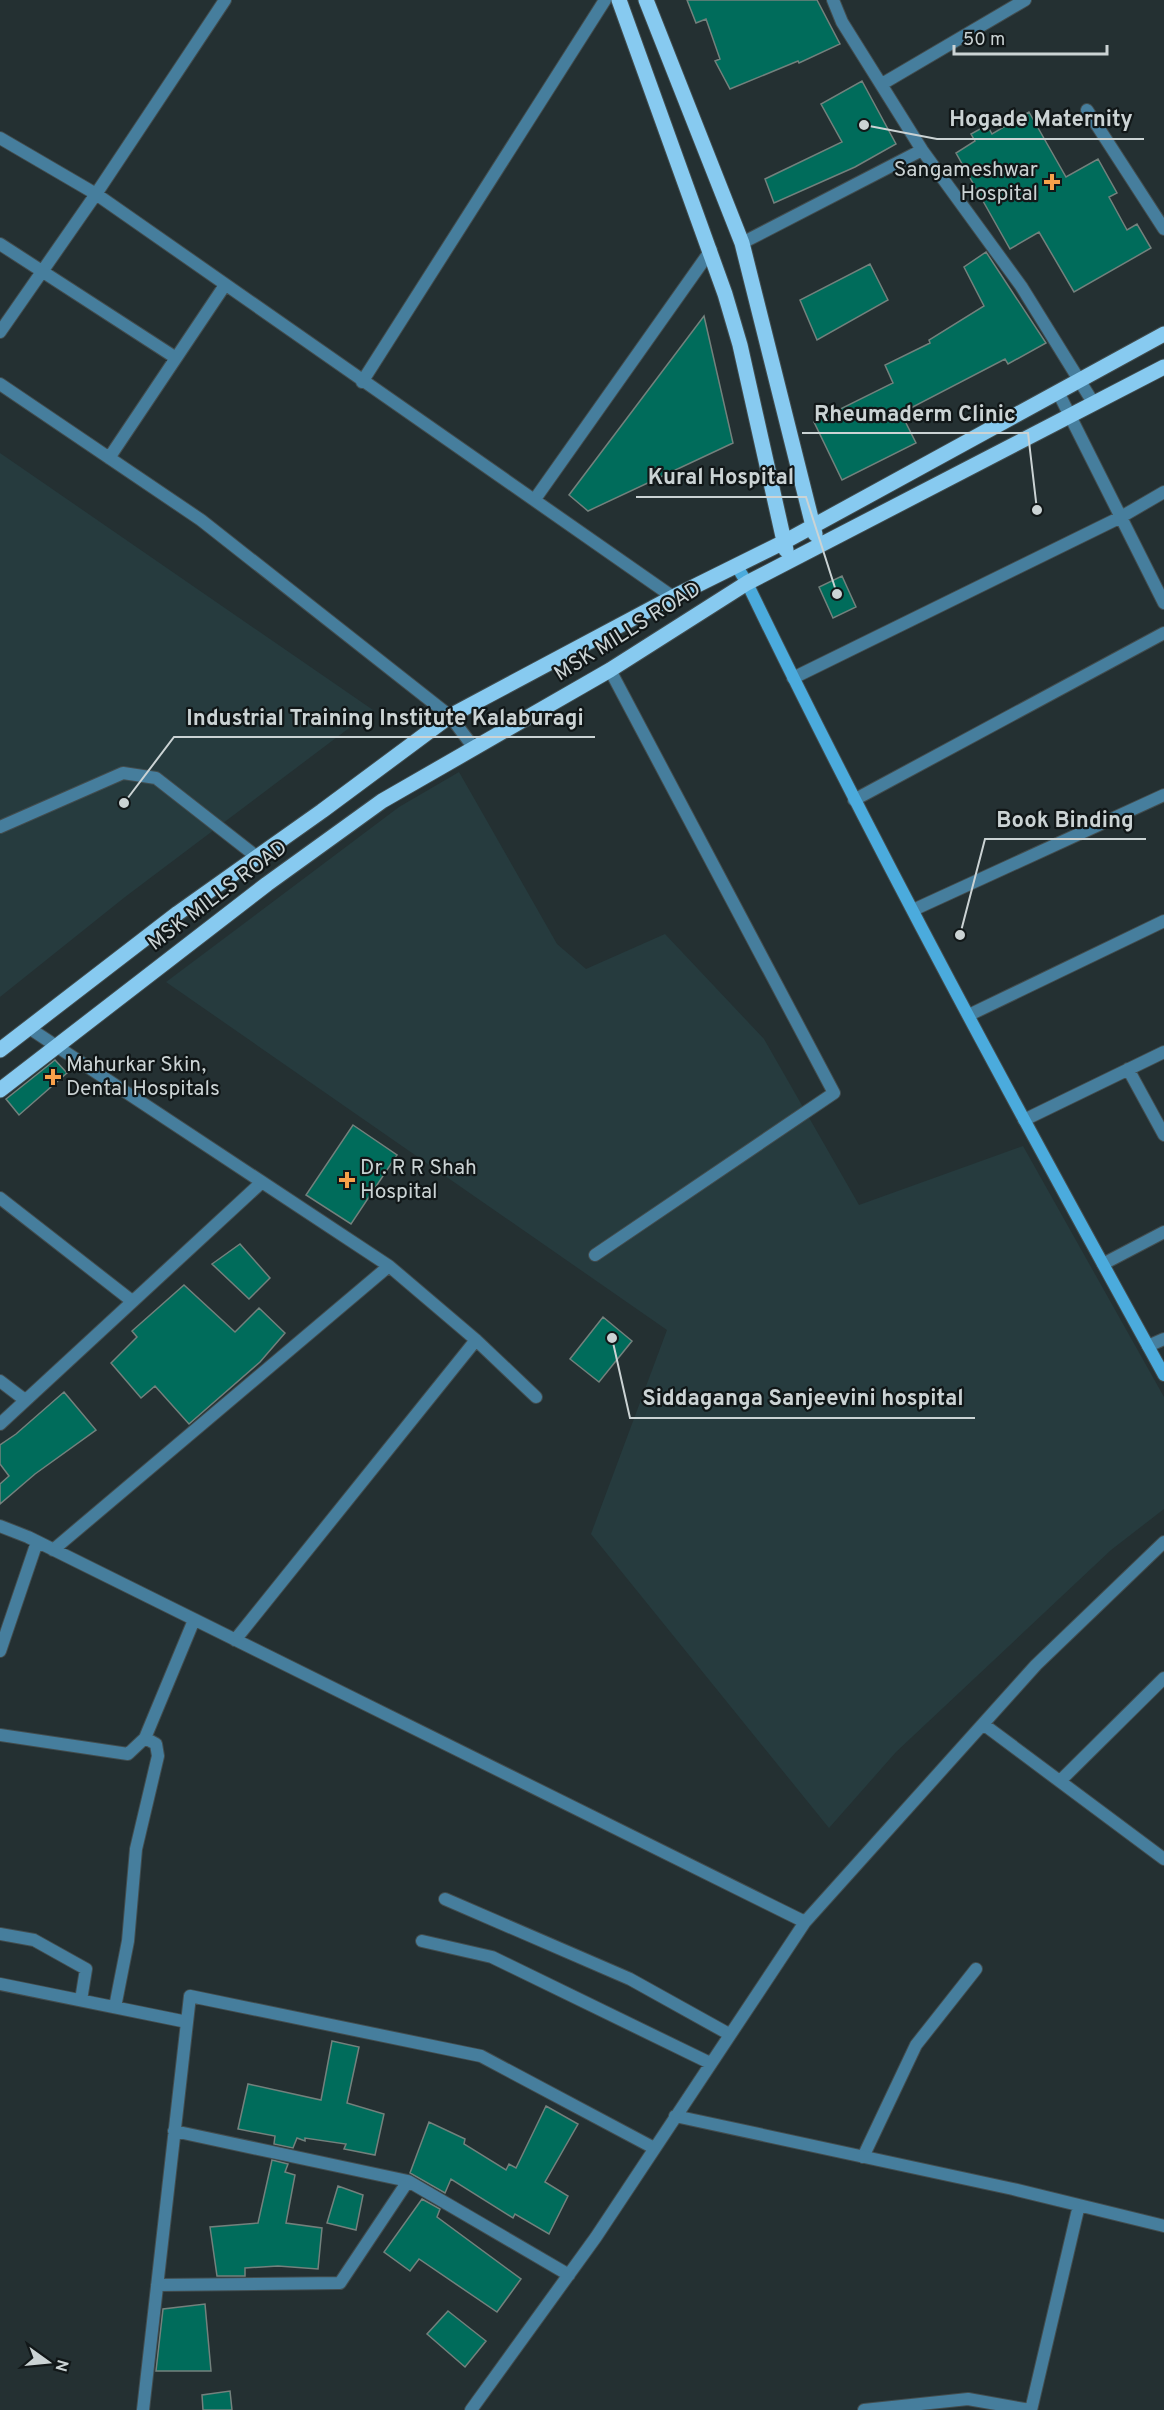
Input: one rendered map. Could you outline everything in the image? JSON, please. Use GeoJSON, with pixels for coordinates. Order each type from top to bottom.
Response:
{"type":"FeatureCollection","features":[{"type":"Feature","properties":{"kind":"main road"},"geometry":{"type":"LineString","coordinates":[[619,0],[711,250],[740,345],[789,561]]}},
{"type":"Feature","properties":{"kind":"main road"},"geometry":{"type":"LineString","coordinates":[[646,0],[742,243],[819,546]]}},
{"type":"Feature","properties":{"kind":"main road","name":"MSK MILLS ROAD"},"geometry":{"type":"LineString","coordinates":[[0,1050],[178,913],[450,716],[673,597],[784,542],[813,524],[1164,334]]}},
{"type":"Feature","properties":{"kind":"main road","name":"MSK MILLS ROAD"},"geometry":{"type":"LineString","coordinates":[[0,1090],[267,884],[382,801],[610,670],[747,583],[1164,367]]}},
{"type":"Feature","properties":{"kind":"street"},"geometry":{"type":"LineString","coordinates":[[0,332],[96,194],[225,0]]}},
{"type":"Feature","properties":{"kind":"street"},"geometry":{"type":"LineString","coordinates":[[362,382],[605,0]]}},
{"type":"Feature","properties":{"kind":"street"},"geometry":{"type":"LineString","coordinates":[[833,0],[843,22],[922,150],[1021,286],[1095,404]]}},
{"type":"Feature","properties":{"kind":"street"},"geometry":{"type":"LineString","coordinates":[[882,84],[1025,0]]}},
{"type":"Feature","properties":{"kind":"street"},"geometry":{"type":"LineString","coordinates":[[1087,110],[1164,229]]}},
{"type":"Feature","properties":{"kind":"street"},"geometry":{"type":"LineString","coordinates":[[0,138],[96,194],[362,382],[535,499],[673,597]]}},
{"type":"Feature","properties":{"kind":"street"},"geometry":{"type":"LineString","coordinates":[[742,243],[922,150]]}},
{"type":"Feature","properties":{"kind":"street"},"geometry":{"type":"LineString","coordinates":[[0,244],[176,358]]}},
{"type":"Feature","properties":{"kind":"street"},"geometry":{"type":"LineString","coordinates":[[535,499],[711,250]]}},
{"type":"Feature","properties":{"kind":"street"},"geometry":{"type":"LineString","coordinates":[[109,458],[225,285]]}},
{"type":"Feature","properties":{"kind":"street"},"geometry":{"type":"LineString","coordinates":[[0,384],[201,520],[450,716],[474,748]]}},
{"type":"Feature","properties":{"kind":"street"},"geometry":{"type":"LineString","coordinates":[[1058,392],[1164,603]]}},
{"type":"Feature","properties":{"kind":"street"},"geometry":{"type":"LineString","coordinates":[[793,678],[1121,517],[1164,492]]}},
{"type":"Feature","properties":{"kind":"street"},"geometry":{"type":"LineString","coordinates":[[736,565],[854,800],[1024,1120],[1164,1376]]}},
{"type":"Feature","properties":{"kind":"street"},"geometry":{"type":"LineString","coordinates":[[854,800],[1164,633]]}},
{"type":"Feature","properties":{"kind":"street"},"geometry":{"type":"LineString","coordinates":[[595,1256],[834,1093],[610,670]]}},
{"type":"Feature","properties":{"kind":"street"},"geometry":{"type":"LineString","coordinates":[[0,828],[123,773],[140,774],[156,778],[257,857]]}},
{"type":"Feature","properties":{"kind":"street"},"geometry":{"type":"LineString","coordinates":[[913,910],[1164,795]]}},
{"type":"Feature","properties":{"kind":"street"},"geometry":{"type":"LineString","coordinates":[[969,1016],[1164,921]]}},
{"type":"Feature","properties":{"kind":"street"},"geometry":{"type":"LineString","coordinates":[[29,1028],[389,1266],[476,1340],[536,1397]]}},
{"type":"Feature","properties":{"kind":"street"},"geometry":{"type":"LineString","coordinates":[[1024,1120],[1164,1052]]}},
{"type":"Feature","properties":{"kind":"street"},"geometry":{"type":"LineString","coordinates":[[1128,1069],[1164,1135]]}},
{"type":"Feature","properties":{"kind":"street"},"geometry":{"type":"LineString","coordinates":[[0,1424],[262,1182]]}},
{"type":"Feature","properties":{"kind":"street"},"geometry":{"type":"LineString","coordinates":[[0,1198],[132,1301]]}},
{"type":"Feature","properties":{"kind":"street"},"geometry":{"type":"LineString","coordinates":[[1103,1264],[1164,1232]]}},
{"type":"Feature","properties":{"kind":"street"},"geometry":{"type":"LineString","coordinates":[[53,1550],[389,1266]]}},
{"type":"Feature","properties":{"kind":"street"},"geometry":{"type":"LineString","coordinates":[[1148,1346],[1164,1339]]}},
{"type":"Feature","properties":{"kind":"street"},"geometry":{"type":"LineString","coordinates":[[236,1640],[476,1340]]}},
{"type":"Feature","properties":{"kind":"street"},"geometry":{"type":"LineString","coordinates":[[0,1381],[25,1400]]}},
{"type":"Feature","properties":{"kind":"street"},"geometry":{"type":"LineString","coordinates":[[0,1526],[38,1542],[805,1922]]}},
{"type":"Feature","properties":{"kind":"street"},"geometry":{"type":"LineString","coordinates":[[0,1651],[38,1542]]}},
{"type":"Feature","properties":{"kind":"street"},"geometry":{"type":"LineString","coordinates":[[471,2410],[569,2275],[805,1922],[1036,1665],[1164,1542]]}},
{"type":"Feature","properties":{"kind":"street"},"geometry":{"type":"LineString","coordinates":[[0,1735],[128,1754],[145,1738],[194,1620]]}},
{"type":"Feature","properties":{"kind":"street"},"geometry":{"type":"LineString","coordinates":[[1060,1781],[1164,1678]]}},
{"type":"Feature","properties":{"kind":"street"},"geometry":{"type":"LineString","coordinates":[[983,1724],[1164,1859]]}},
{"type":"Feature","properties":{"kind":"street"},"geometry":{"type":"LineString","coordinates":[[115,2007],[128,1941],[136,1849],[158,1756],[156,1744],[145,1738]]}},
{"type":"Feature","properties":{"kind":"street"},"geometry":{"type":"LineString","coordinates":[[445,1899],[630,1979],[729,2034]]}},
{"type":"Feature","properties":{"kind":"street"},"geometry":{"type":"LineString","coordinates":[[0,1934],[34,1940],[86,1969],[81,2000]]}},
{"type":"Feature","properties":{"kind":"street"},"geometry":{"type":"LineString","coordinates":[[422,1941],[492,1957],[710,2063]]}},
{"type":"Feature","properties":{"kind":"street"},"geometry":{"type":"LineString","coordinates":[[863,2157],[916,2044],[976,1970]]}},
{"type":"Feature","properties":{"kind":"street"},"geometry":{"type":"LineString","coordinates":[[0,1984],[187,2022]]}},
{"type":"Feature","properties":{"kind":"street"},"geometry":{"type":"LineString","coordinates":[[143,2410],[190,1996],[481,2056],[654,2148]]}},
{"type":"Feature","properties":{"kind":"street"},"geometry":{"type":"LineString","coordinates":[[675,2116],[1079,2205],[1164,2226]]}},
{"type":"Feature","properties":{"kind":"street"},"geometry":{"type":"LineString","coordinates":[[174,2131],[408,2181],[569,2275]]}},
{"type":"Feature","properties":{"kind":"street"},"geometry":{"type":"LineString","coordinates":[[157,2285],[340,2283],[408,2181]]}},
{"type":"Feature","properties":{"kind":"street"},"geometry":{"type":"LineString","coordinates":[[864,2410],[911,2408],[968,2399],[1030,2410],[1079,2205]]}},
{"type":"Feature","properties":{"kind":"shaded area"},"geometry":{"type":"Polygon","coordinates":[[[0,453],[373,710],[125,897],[0,997],[0,453]]]}},
{"type":"Feature","properties":{"kind":"shaded area"},"geometry":{"type":"Polygon","coordinates":[[[459,772],[557,944],[586,969],[665,934],[764,1039],[859,1205],[1023,1146],[1164,1397],[1164,1509],[1111,1550],[896,1752],[829,1828],[591,1534],[667,1330],[166,982],[399,807],[459,772]]]}},
{"type":"Feature","properties":{"kind":"building"},"geometry":{"type":"Polygon","coordinates":[[[687,0],[817,0],[840,44],[799,63],[798,61],[730,89],[715,61],[720,59],[706,19],[696,23],[687,0]]]}},
{"type":"Feature","properties":{"kind":"building"},"geometry":{"type":"Polygon","coordinates":[[[862,81],[896,144],[855,167],[774,203],[765,179],[842,142],[821,104],[862,81]]]}},
{"type":"Feature","properties":{"kind":"building"},"geometry":{"type":"Polygon","coordinates":[[[1029,112],[1066,177],[1098,159],[1117,193],[1109,197],[1127,230],[1137,224],[1151,248],[1074,292],[1039,232],[1010,249],[956,153],[975,141],[971,134],[987,125],[992,134],[1029,112]]]}},
{"type":"Feature","properties":{"kind":"building"},"geometry":{"type":"Polygon","coordinates":[[[986,252],[1046,343],[1008,364],[1005,359],[901,413],[916,443],[842,480],[814,422],[893,383],[885,365],[930,343],[929,340],[984,306],[964,267],[986,252]]]}},
{"type":"Feature","properties":{"kind":"building"},"geometry":{"type":"Polygon","coordinates":[[[870,264],[888,300],[817,340],[800,300],[870,264]]]}},
{"type":"Feature","properties":{"kind":"building"},"geometry":{"type":"Polygon","coordinates":[[[704,316],[733,443],[588,511],[569,495],[704,316]]]}},
{"type":"Feature","properties":{"kind":"building"},"geometry":{"type":"Polygon","coordinates":[[[842,576],[856,607],[833,618],[819,587],[842,576]]]}},
{"type":"Feature","properties":{"kind":"building"},"geometry":{"type":"Polygon","coordinates":[[[55,1060],[67,1073],[19,1115],[6,1099],[55,1060]]]}},
{"type":"Feature","properties":{"kind":"building"},"geometry":{"type":"Polygon","coordinates":[[[353,1125],[397,1155],[351,1224],[306,1195],[353,1125]]]}},
{"type":"Feature","properties":{"kind":"building"},"geometry":{"type":"Polygon","coordinates":[[[240,1244],[270,1278],[249,1299],[212,1264],[240,1244]]]}},
{"type":"Feature","properties":{"kind":"building"},"geometry":{"type":"Polygon","coordinates":[[[184,1285],[235,1332],[259,1308],[285,1333],[260,1362],[189,1424],[155,1386],[141,1398],[111,1363],[137,1337],[132,1331],[184,1285]]]}},
{"type":"Feature","properties":{"kind":"building"},"geometry":{"type":"Polygon","coordinates":[[[603,1317],[632,1341],[599,1382],[570,1359],[603,1317]]]}},
{"type":"Feature","properties":{"kind":"building"},"geometry":{"type":"Polygon","coordinates":[[[64,1392],[96,1430],[35,1474],[0,1504],[0,1484],[9,1476],[0,1464],[0,1445],[64,1392]]]}},
{"type":"Feature","properties":{"kind":"building"},"geometry":{"type":"Polygon","coordinates":[[[332,2041],[359,2047],[347,2103],[384,2114],[375,2155],[344,2149],[346,2144],[305,2138],[305,2141],[297,2138],[293,2148],[274,2144],[275,2136],[238,2129],[248,2084],[321,2100],[332,2041]]]}},
{"type":"Feature","properties":{"kind":"building"},"geometry":{"type":"Polygon","coordinates":[[[546,2106],[578,2124],[545,2182],[568,2196],[549,2234],[515,2214],[513,2218],[451,2179],[445,2193],[410,2173],[429,2122],[465,2139],[464,2144],[506,2170],[509,2164],[516,2168],[546,2106]]]}},
{"type":"Feature","properties":{"kind":"building"},"geometry":{"type":"Polygon","coordinates":[[[272,2160],[288,2164],[285,2172],[295,2175],[286,2223],[322,2228],[318,2269],[278,2266],[245,2268],[245,2276],[217,2276],[210,2227],[258,2223],[272,2160]]]}},
{"type":"Feature","properties":{"kind":"building"},"geometry":{"type":"Polygon","coordinates":[[[338,2186],[363,2195],[356,2230],[327,2223],[338,2186]]]}},
{"type":"Feature","properties":{"kind":"building"},"geometry":{"type":"Polygon","coordinates":[[[422,2199],[440,2209],[437,2217],[521,2279],[497,2312],[419,2259],[410,2271],[384,2252],[422,2199]]]}},
{"type":"Feature","properties":{"kind":"building"},"geometry":{"type":"Polygon","coordinates":[[[205,2304],[211,2371],[156,2371],[163,2309],[205,2304]]]}},
{"type":"Feature","properties":{"kind":"building"},"geometry":{"type":"Polygon","coordinates":[[[448,2311],[486,2341],[465,2367],[427,2334],[448,2311]]]}},
{"type":"Feature","properties":{"kind":"building"},"geometry":{"type":"Polygon","coordinates":[[[230,2391],[232,2410],[203,2410],[202,2395],[230,2391]]]}},
{"type":"Feature","properties":{"kind":"place","name":"Hogade Maternity"},"geometry":{"type":"Point","coordinates":[864,125]}},
{"type":"Feature","properties":{"kind":"place","name":"Sangameshwar Hospital"},"geometry":{"type":"Point","coordinates":[1052,182]}},
{"type":"Feature","properties":{"kind":"place","name":"Rheumaderm Clinic"},"geometry":{"type":"Point","coordinates":[1037,510]}},
{"type":"Feature","properties":{"kind":"place","name":"Kural Hospital"},"geometry":{"type":"Point","coordinates":[837,594]}},
{"type":"Feature","properties":{"kind":"place","name":"Industrial Training Institute Kalaburagi"},"geometry":{"type":"Point","coordinates":[124,803]}},
{"type":"Feature","properties":{"kind":"place","name":"Book Binding"},"geometry":{"type":"Point","coordinates":[960,935]}},
{"type":"Feature","properties":{"kind":"place","name":"Mahurkar Skin, Dental Hospitals"},"geometry":{"type":"Point","coordinates":[53,1077]}},
{"type":"Feature","properties":{"kind":"place","name":"Dr. R R Shah Hospital"},"geometry":{"type":"Point","coordinates":[347,1180]}},
{"type":"Feature","properties":{"kind":"place","name":"Siddaganga Sanjeevini hospital"},"geometry":{"type":"Point","coordinates":[612,1338]}}]}
